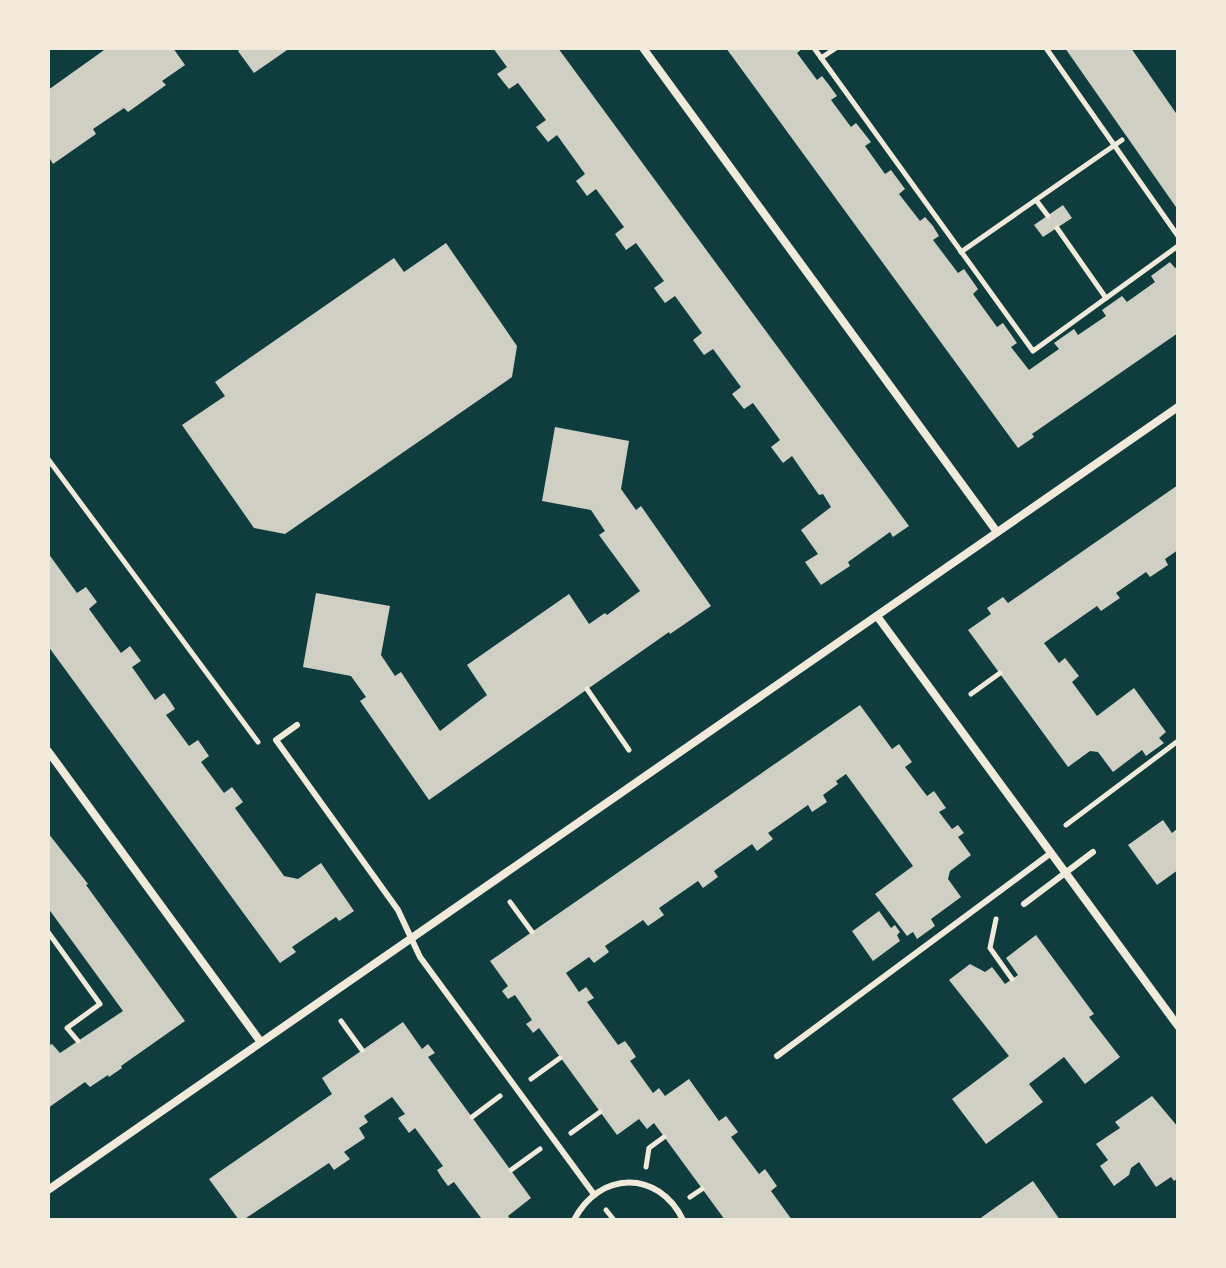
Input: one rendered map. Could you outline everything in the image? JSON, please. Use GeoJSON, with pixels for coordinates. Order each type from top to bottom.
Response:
{"type":"FeatureCollection","features":[{"type":"Feature","properties":{"kind":"street"},"geometry":{"type":"LineString","coordinates":[[643,48],[997,532]]}},
{"type":"Feature","properties":{"kind":"street"},"geometry":{"type":"LineString","coordinates":[[48,1190],[1178,407]]}},
{"type":"Feature","properties":{"kind":"street"},"geometry":{"type":"LineString","coordinates":[[877,616],[1178,1026]]}},
{"type":"Feature","properties":{"kind":"street"},"geometry":{"type":"LineString","coordinates":[[48,751],[260,1041]]}},
{"type":"Feature","properties":{"kind":"lane"},"geometry":{"type":"LineString","coordinates":[[297,725],[276,740],[398,910],[420,957],[593,1193]]}},
{"type":"Feature","properties":{"kind":"lane"},"geometry":{"type":"LineString","coordinates":[[1024,904],[1093,852]]}},
{"type":"Feature","properties":{"kind":"lane"},"geometry":{"type":"LineString","coordinates":[[777,1056],[1051,853]]}},
{"type":"Feature","properties":{"kind":"lane"},"geometry":{"type":"LineString","coordinates":[[574,1220],[593,1193],[610,1185],[643,1183],[664,1194],[683,1220]]}},
{"type":"Feature","properties":{"kind":"path"},"geometry":{"type":"LineString","coordinates":[[814,48],[1033,351],[1178,246]]}},
{"type":"Feature","properties":{"kind":"path"},"geometry":{"type":"LineString","coordinates":[[821,58],[836,48]]}},
{"type":"Feature","properties":{"kind":"path"},"geometry":{"type":"LineString","coordinates":[[1046,48],[1178,236]]}},
{"type":"Feature","properties":{"kind":"path"},"geometry":{"type":"LineString","coordinates":[[961,252],[1122,140]]}},
{"type":"Feature","properties":{"kind":"path"},"geometry":{"type":"LineString","coordinates":[[1036,200],[1048,216]]}},
{"type":"Feature","properties":{"kind":"path"},"geometry":{"type":"LineString","coordinates":[[1057,228],[1106,298]]}},
{"type":"Feature","properties":{"kind":"path"},"geometry":{"type":"LineString","coordinates":[[48,459],[263,749],[276,740]]}},
{"type":"Feature","properties":{"kind":"path"},"geometry":{"type":"LineString","coordinates":[[971,694],[1000,673]]}},
{"type":"Feature","properties":{"kind":"path"},"geometry":{"type":"LineString","coordinates":[[587,689],[629,750]]}},
{"type":"Feature","properties":{"kind":"path"},"geometry":{"type":"LineString","coordinates":[[1066,825],[1178,741]]}},
{"type":"Feature","properties":{"kind":"path"},"geometry":{"type":"LineString","coordinates":[[510,902],[532,932]]}},
{"type":"Feature","properties":{"kind":"path"},"geometry":{"type":"LineString","coordinates":[[1012,979],[990,948],[995,920],[1016,904],[1024,904]]}},
{"type":"Feature","properties":{"kind":"path"},"geometry":{"type":"LineString","coordinates":[[48,932],[100,1004],[67,1028],[78,1041]]}},
{"type":"Feature","properties":{"kind":"path"},"geometry":{"type":"LineString","coordinates":[[341,1021],[362,1050]]}},
{"type":"Feature","properties":{"kind":"path"},"geometry":{"type":"LineString","coordinates":[[472,1117],[560,1058]]}},
{"type":"Feature","properties":{"kind":"path"},"geometry":{"type":"LineString","coordinates":[[511,1170],[600,1112]]}},
{"type":"Feature","properties":{"kind":"path"},"geometry":{"type":"LineString","coordinates":[[643,1183],[649,1148],[664,1137]]}},
{"type":"Feature","properties":{"kind":"building"},"geometry":{"type":"Polygon","coordinates":[[[107,48],[173,48],[185,65],[162,81],[166,85],[128,112],[124,108],[93,129],[96,134],[53,164],[50,159],[48,161],[48,90],[107,48]]]}},
{"type":"Feature","properties":{"kind":"building"},"geometry":{"type":"Polygon","coordinates":[[[242,48],[290,48],[254,73],[238,51],[242,48]]]}},
{"type":"Feature","properties":{"kind":"building"},"geometry":{"type":"Polygon","coordinates":[[[493,48],[558,48],[909,526],[893,537],[890,532],[848,562],[850,566],[821,585],[805,562],[818,554],[801,530],[831,507],[792,456],[783,463],[771,447],[780,440],[753,403],[744,409],[732,394],[741,387],[713,349],[704,355],[693,340],[702,333],[675,296],[665,303],[659,295],[654,288],[664,281],[636,243],[626,250],[615,234],[624,227],[596,189],[587,196],[576,181],[585,174],[557,135],[548,142],[536,127],[546,120],[518,83],[509,89],[497,74],[507,67],[493,48]]]}},
{"type":"Feature","properties":{"kind":"building"},"geometry":{"type":"Polygon","coordinates":[[[726,48],[803,48],[797,53],[817,80],[822,76],[829,85],[837,96],[831,100],[851,127],[856,123],[871,142],[865,146],[885,174],[891,170],[905,189],[899,194],[920,221],[925,217],[933,226],[939,236],[933,240],[958,273],[964,269],[978,289],[973,294],[997,327],[1003,323],[1017,343],[1011,347],[1029,370],[1059,349],[1054,343],[1074,329],[1078,335],[1106,316],[1102,310],[1122,296],[1127,302],[1155,282],[1151,276],[1170,262],[1175,268],[1178,266],[1178,333],[1032,434],[1034,437],[1018,448],[726,48]]]}},
{"type":"Feature","properties":{"kind":"building"},"geometry":{"type":"Polygon","coordinates":[[[1065,48],[1131,48],[1178,116],[1178,210],[1065,48]]]}},
{"type":"Feature","properties":{"kind":"building"},"geometry":{"type":"Polygon","coordinates":[[[1063,205],[1072,218],[1043,237],[1034,225],[1063,205]]]}},
{"type":"Feature","properties":{"kind":"building"},"geometry":{"type":"Polygon","coordinates":[[[446,243],[517,346],[512,377],[285,534],[254,528],[182,425],[225,396],[215,382],[394,258],[404,272],[446,243]]]}},
{"type":"Feature","properties":{"kind":"building"},"geometry":{"type":"Polygon","coordinates":[[[555,427],[629,441],[621,489],[636,510],[641,506],[711,606],[429,800],[360,701],[366,697],[351,676],[303,667],[316,593],[390,606],[381,655],[395,676],[401,672],[440,731],[487,695],[467,665],[569,594],[589,624],[640,591],[599,535],[605,531],[591,510],[542,501],[555,427]]]}},
{"type":"Feature","properties":{"kind":"building"},"geometry":{"type":"Polygon","coordinates":[[[1178,485],[1178,550],[1165,559],[1168,565],[1150,577],[1146,572],[1116,593],[1120,598],[1101,611],[1097,606],[1044,643],[1059,663],[1065,658],[1079,676],[1072,682],[1097,716],[1134,688],[1166,732],[1159,738],[1164,743],[1146,756],[1142,750],[1113,772],[1098,752],[1090,751],[1068,767],[968,630],[991,614],[987,608],[1003,597],[1008,603],[1178,485]]]}},
{"type":"Feature","properties":{"kind":"building"},"geometry":{"type":"Polygon","coordinates":[[[48,553],[77,593],[86,587],[97,602],[89,609],[121,653],[130,646],[141,661],[132,667],[155,700],[164,693],[170,701],[175,709],[166,715],[189,746],[198,740],[209,756],[201,762],[224,793],[232,787],[243,802],[235,808],[284,876],[298,879],[321,863],[354,911],[339,921],[336,917],[292,947],[296,952],[280,963],[48,646],[48,553]]]}},
{"type":"Feature","properties":{"kind":"building"},"geometry":{"type":"Polygon","coordinates":[[[860,705],[892,749],[899,744],[912,762],[905,767],[927,796],[934,791],[946,808],[939,812],[952,829],[958,825],[964,833],[958,837],[971,855],[950,871],[948,879],[961,897],[931,919],[935,926],[917,939],[913,932],[907,936],[875,894],[913,866],[846,774],[823,795],[827,802],[812,812],[808,805],[768,833],[773,839],[757,851],[752,844],[714,871],[718,877],[703,888],[698,881],[659,908],[664,915],[648,926],[643,920],[605,946],[609,952],[594,963],[589,957],[566,973],[579,992],[586,987],[594,998],[587,1002],[618,1045],[625,1041],[631,1049],[636,1057],[630,1061],[653,1093],[659,1088],[665,1096],[689,1079],[719,1121],[726,1116],[738,1132],[731,1137],[759,1174],[765,1169],[777,1186],[771,1191],[792,1220],[725,1220],[654,1123],[647,1129],[639,1119],[617,1135],[539,1028],[533,1033],[526,1024],[532,1020],[515,995],[508,999],[502,991],[508,986],[490,961],[860,705]]]}},
{"type":"Feature","properties":{"kind":"building"},"geometry":{"type":"Polygon","coordinates":[[[1163,820],[1172,833],[1178,828],[1178,870],[1157,885],[1128,845],[1163,820]]]}},
{"type":"Feature","properties":{"kind":"building"},"geometry":{"type":"Polygon","coordinates":[[[48,833],[185,1021],[109,1077],[90,1087],[85,1082],[48,1108],[48,1046],[52,1044],[60,1053],[123,1011],[48,908],[48,833]]]}},
{"type":"Feature","properties":{"kind":"building"},"geometry":{"type":"Polygon","coordinates":[[[879,911],[891,928],[895,925],[900,932],[897,935],[900,941],[873,961],[852,931],[879,911]]]}},
{"type":"Feature","properties":{"kind":"building"},"geometry":{"type":"Polygon","coordinates":[[[1036,935],[1094,1014],[1089,1017],[1120,1057],[1085,1084],[1064,1057],[1029,1084],[1043,1102],[986,1144],[952,1099],[1009,1056],[949,980],[970,964],[985,972],[992,967],[1005,984],[1018,975],[1006,958],[1036,935]]]}},
{"type":"Feature","properties":{"kind":"building"},"geometry":{"type":"Polygon","coordinates":[[[403,1022],[422,1049],[428,1044],[435,1053],[428,1057],[531,1198],[508,1216],[511,1220],[478,1220],[481,1218],[454,1182],[448,1186],[442,1178],[437,1170],[443,1166],[415,1128],[409,1133],[398,1118],[405,1114],[392,1097],[364,1116],[368,1122],[359,1128],[365,1138],[344,1152],[350,1159],[334,1170],[329,1163],[239,1220],[209,1179],[332,1094],[322,1078],[403,1022]]]}},
{"type":"Feature","properties":{"kind":"building"},"geometry":{"type":"Polygon","coordinates":[[[1152,1096],[1178,1127],[1178,1178],[1174,1181],[1171,1177],[1156,1187],[1139,1162],[1131,1168],[1129,1175],[1114,1186],[1100,1166],[1108,1160],[1096,1144],[1120,1128],[1115,1122],[1152,1096]]]}},
{"type":"Feature","properties":{"kind":"building"},"geometry":{"type":"Polygon","coordinates":[[[1033,1181],[1060,1220],[979,1220],[982,1217],[1033,1181]]]}}]}
